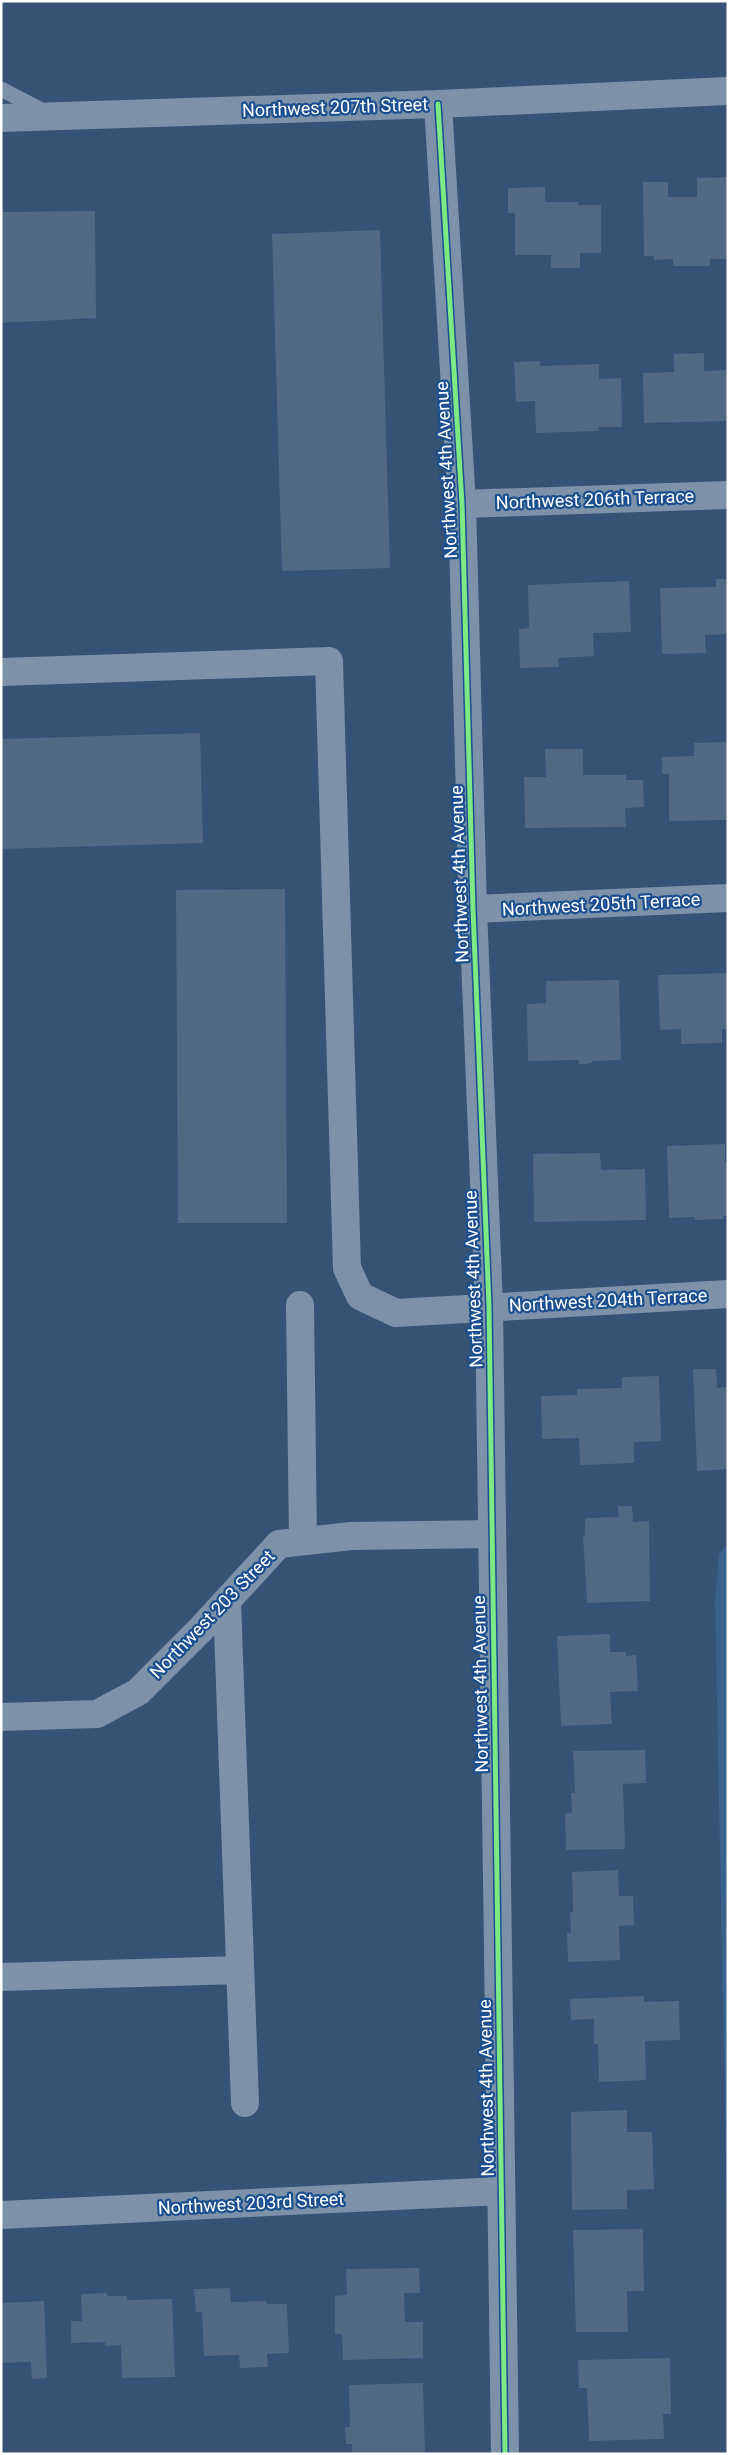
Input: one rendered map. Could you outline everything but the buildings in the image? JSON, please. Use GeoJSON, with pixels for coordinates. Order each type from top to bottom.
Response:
{"type":"FeatureCollection","features":[{"type":"Feature","properties":{"kind":"street","name":"Northwest 207th Street"},"geometry":{"type":"LineString","coordinates":[[1,118],[438,104],[728,91]]}},
{"type":"Feature","properties":{"kind":"street","name":"Northwest 4th Avenue"},"geometry":{"type":"LineString","coordinates":[[438,104],[462,504],[474,910],[489,1306],[505,2454]]}},
{"type":"Feature","properties":{"kind":"street","name":"Northwest 206th Terrace"},"geometry":{"type":"LineString","coordinates":[[462,504],[728,495]]}},
{"type":"Feature","properties":{"kind":"street","name":"Northwest 204th Terrace"},"geometry":{"type":"LineString","coordinates":[[1,672],[329,661],[347,1268],[360,1296],[396,1313],[489,1306],[728,1294]]}},
{"type":"Feature","properties":{"kind":"street","name":"Northwest 205th Terrace"},"geometry":{"type":"LineString","coordinates":[[474,910],[728,898]]}},
{"type":"Feature","properties":{"kind":"street"},"geometry":{"type":"LineString","coordinates":[[300,1305],[303,1541]]}},
{"type":"Feature","properties":{"kind":"street","name":"Northwest 203 Street"},"geometry":{"type":"LineString","coordinates":[[1,1717],[97,1714],[138,1692],[227,1601],[279,1544],[351,1536],[492,1534]]}},
{"type":"Feature","properties":{"kind":"street"},"geometry":{"type":"LineString","coordinates":[[227,1601],[245,2103]]}},
{"type":"Feature","properties":{"kind":"street"},"geometry":{"type":"LineString","coordinates":[[1,1977],[240,1970]]}},
{"type":"Feature","properties":{"kind":"street","name":"Northwest 203rd Street"},"geometry":{"type":"LineString","coordinates":[[1,2215],[501,2191]]}},
{"type":"Feature","properties":{"kind":"lane"},"geometry":{"type":"LineString","coordinates":[[1,90],[53,116]]}},
{"type":"Feature","properties":{"kind":"water"},"geometry":{"type":"Polygon","coordinates":[[[728,1544],[728,2263],[715,1601],[719,1554],[728,1544]]]}},
{"type":"Feature","properties":{"kind":"cycle path"},"geometry":{"type":"LineString","coordinates":[[438,104],[462,504],[473,909],[489,1306],[505,2454]]}}]}
